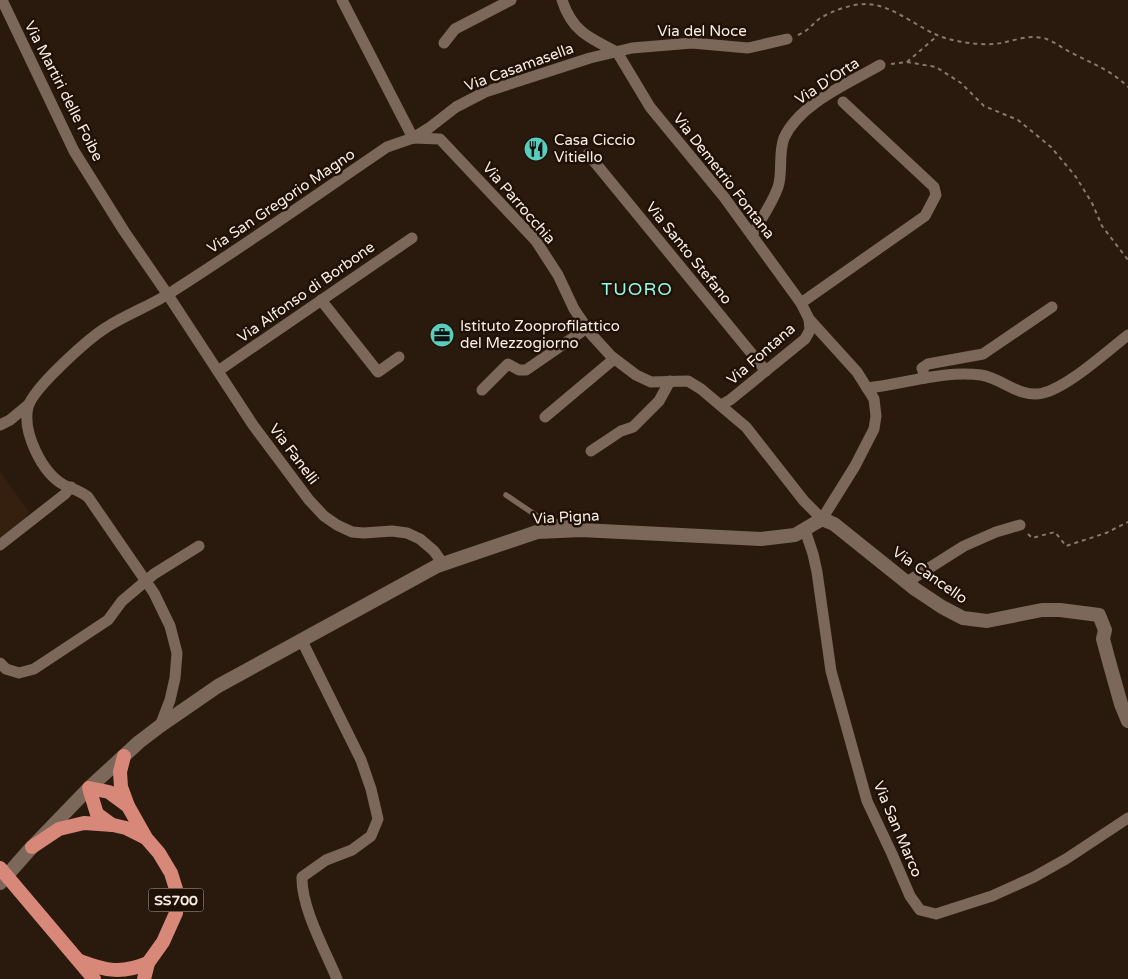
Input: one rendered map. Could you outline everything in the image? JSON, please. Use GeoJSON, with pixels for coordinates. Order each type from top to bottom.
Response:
{"type":"FeatureCollection","features":[{"type":"Feature","properties":{"kind":"highway","name":"SS700"},"geometry":{"type":"LineString","coordinates":[[124,756],[120,772],[121,787],[128,806],[146,838],[160,853],[171,873],[176,889],[176,913],[163,942],[148,963],[144,979]]}},
{"type":"Feature","properties":{"kind":"highway","name":"SS700"},"geometry":{"type":"LineString","coordinates":[[113,825],[97,814],[89,788],[109,792],[128,806]]}},
{"type":"Feature","properties":{"kind":"highway","name":"SS700"},"geometry":{"type":"LineString","coordinates":[[32,847],[59,829],[84,823],[126,828],[146,838]]}},
{"type":"Feature","properties":{"kind":"highway"},"geometry":{"type":"LineString","coordinates":[[0,868],[41,914],[94,979]]}},
{"type":"Feature","properties":{"kind":"highway"},"geometry":{"type":"LineString","coordinates":[[78,960],[95,967],[122,971],[134,969],[148,963]]}},
{"type":"Feature","properties":{"kind":"street","name":"Via Martiri delle Foibe"},"geometry":{"type":"LineString","coordinates":[[2,0],[74,151],[124,231],[168,294]]}},
{"type":"Feature","properties":{"kind":"street"},"geometry":{"type":"LineString","coordinates":[[342,0],[413,138]]}},
{"type":"Feature","properties":{"kind":"street"},"geometry":{"type":"LineString","coordinates":[[444,42],[455,29],[512,0]]}},
{"type":"Feature","properties":{"kind":"street"},"geometry":{"type":"LineString","coordinates":[[562,0],[566,15],[575,26],[616,52]]}},
{"type":"Feature","properties":{"kind":"street","name":"Via del Noce"},"geometry":{"type":"LineString","coordinates":[[616,52],[632,48],[692,43],[748,48],[787,39]]}},
{"type":"Feature","properties":{"kind":"street","name":"Via Casamasella"},"geometry":{"type":"LineString","coordinates":[[413,138],[456,107],[485,92],[590,58],[616,52]]}},
{"type":"Feature","properties":{"kind":"street","name":"Via Demetrio Fontana"},"geometry":{"type":"LineString","coordinates":[[616,52],[650,107],[724,197],[801,303],[809,318],[857,372],[874,399],[876,416],[874,429],[855,466],[822,519]]}},
{"type":"Feature","properties":{"kind":"street","name":"Via D'Orta"},"geometry":{"type":"LineString","coordinates":[[752,235],[778,186],[780,158],[784,139],[795,120],[816,102],[880,65]]}},
{"type":"Feature","properties":{"kind":"street"},"geometry":{"type":"LineString","coordinates":[[801,303],[925,216],[936,195],[934,187],[843,102]]}},
{"type":"Feature","properties":{"kind":"street","name":"Via San Gregorio Magno"},"geometry":{"type":"LineString","coordinates":[[0,425],[10,420],[28,405],[42,386],[76,352],[104,328],[168,294],[387,147],[413,138]]}},
{"type":"Feature","properties":{"kind":"street","name":"Via Parrocchia"},"geometry":{"type":"LineString","coordinates":[[413,138],[440,139],[536,241],[558,275],[574,309],[587,328],[614,359],[636,375],[651,382],[688,381],[722,405],[746,427],[804,501],[822,519]]}},
{"type":"Feature","properties":{"kind":"street","name":"Via Santo Stefano"},"geometry":{"type":"LineString","coordinates":[[588,154],[766,371]]}},
{"type":"Feature","properties":{"kind":"street","name":"Via Alfonso di Borbone"},"geometry":{"type":"LineString","coordinates":[[218,372],[412,238]]}},
{"type":"Feature","properties":{"kind":"street","name":"Via Fanelli"},"geometry":{"type":"LineString","coordinates":[[168,294],[253,425],[309,500],[324,516],[337,526],[352,532],[392,531],[407,533],[420,539],[434,551],[443,564]]}},
{"type":"Feature","properties":{"kind":"street"},"geometry":{"type":"LineString","coordinates":[[321,300],[378,372],[399,357]]}},
{"type":"Feature","properties":{"kind":"street"},"geometry":{"type":"LineString","coordinates":[[926,378],[922,368],[928,364],[983,354],[1052,307]]}},
{"type":"Feature","properties":{"kind":"street","name":"Via Fontana"},"geometry":{"type":"LineString","coordinates":[[722,405],[805,339],[810,330],[809,318]]}},
{"type":"Feature","properties":{"kind":"street"},"geometry":{"type":"LineString","coordinates":[[482,390],[508,364],[519,370],[526,370],[587,328]]}},
{"type":"Feature","properties":{"kind":"street"},"geometry":{"type":"LineString","coordinates":[[867,388],[946,375],[983,375],[1027,394],[1041,394],[1061,387],[1128,336]]}},
{"type":"Feature","properties":{"kind":"street"},"geometry":{"type":"LineString","coordinates":[[545,416],[614,359]]}},
{"type":"Feature","properties":{"kind":"street"},"geometry":{"type":"LineString","coordinates":[[591,451],[621,431],[633,427],[659,401],[670,381]]}},
{"type":"Feature","properties":{"kind":"street"},"geometry":{"type":"LineString","coordinates":[[28,405],[26,424],[33,444],[45,468],[64,484],[88,497],[154,593],[170,626],[177,653],[171,693],[160,726]]}},
{"type":"Feature","properties":{"kind":"street"},"geometry":{"type":"LineString","coordinates":[[0,546],[72,487]]}},
{"type":"Feature","properties":{"kind":"street","name":"Via Pigna"},"geometry":{"type":"LineString","coordinates":[[0,883],[89,788],[139,742],[160,726],[218,686],[301,639],[443,564],[537,532],[581,530],[761,539],[795,535],[822,519]]}},
{"type":"Feature","properties":{"kind":"street","name":"Via Cancello"},"geometry":{"type":"LineString","coordinates":[[822,519],[840,529],[942,607],[963,618],[988,622],[1042,610],[1060,610],[1098,615],[1105,630],[1103,639],[1121,704],[1128,721]]}},
{"type":"Feature","properties":{"kind":"street"},"geometry":{"type":"LineString","coordinates":[[907,582],[964,546],[996,532],[1020,525]]}},
{"type":"Feature","properties":{"kind":"street","name":"Via San Marco"},"geometry":{"type":"LineString","coordinates":[[805,530],[815,563],[831,671],[867,801],[910,896],[920,910],[936,914],[992,896],[1034,877],[1066,859],[1128,818]]}},
{"type":"Feature","properties":{"kind":"street"},"geometry":{"type":"LineString","coordinates":[[0,663],[6,669],[19,673],[34,670],[108,620],[122,601],[146,582],[199,546]]}},
{"type":"Feature","properties":{"kind":"street"},"geometry":{"type":"LineString","coordinates":[[301,639],[361,760],[371,788],[378,819],[371,836],[352,850],[326,860],[302,877],[302,887],[313,923],[337,979]]}},
{"type":"Feature","properties":{"kind":"lane"},"geometry":{"type":"LineString","coordinates":[[506,495],[547,521],[624,527],[650,534]]}},
{"type":"Feature","properties":{"kind":"path"},"geometry":{"type":"LineString","coordinates":[[787,39],[810,30],[819,20],[844,8],[866,4],[884,8],[909,18],[937,36],[973,44],[1001,43],[1019,38],[1044,38],[1116,76],[1128,87]]}},
{"type":"Feature","properties":{"kind":"path"},"geometry":{"type":"LineString","coordinates":[[907,62],[937,36]]}},
{"type":"Feature","properties":{"kind":"path"},"geometry":{"type":"LineString","coordinates":[[880,65],[907,62],[936,67],[961,83],[984,106],[1018,120],[1050,147],[1076,177],[1102,226],[1128,260]]}},
{"type":"Feature","properties":{"kind":"path"},"geometry":{"type":"LineString","coordinates":[[1020,525],[1032,538],[1055,532],[1066,546],[1106,533],[1128,522]]}},
{"type":"Feature","properties":{"kind":"shaded area"},"geometry":{"type":"Polygon","coordinates":[[[0,471],[29,512],[27,518],[0,539],[0,471]]]}},
{"type":"Feature","properties":{"kind":"place","name":"Casa Ciccio Vitiello"},"geometry":{"type":"Point","coordinates":[536,149]}},
{"type":"Feature","properties":{"kind":"place","name":"Istituto Zooprofilattico del Mezzogiorno"},"geometry":{"type":"Point","coordinates":[442,335]}},
{"type":"Feature","properties":{"kind":"district","name":"TUORO"},"geometry":{"type":"Point","coordinates":[637,289]}}]}
